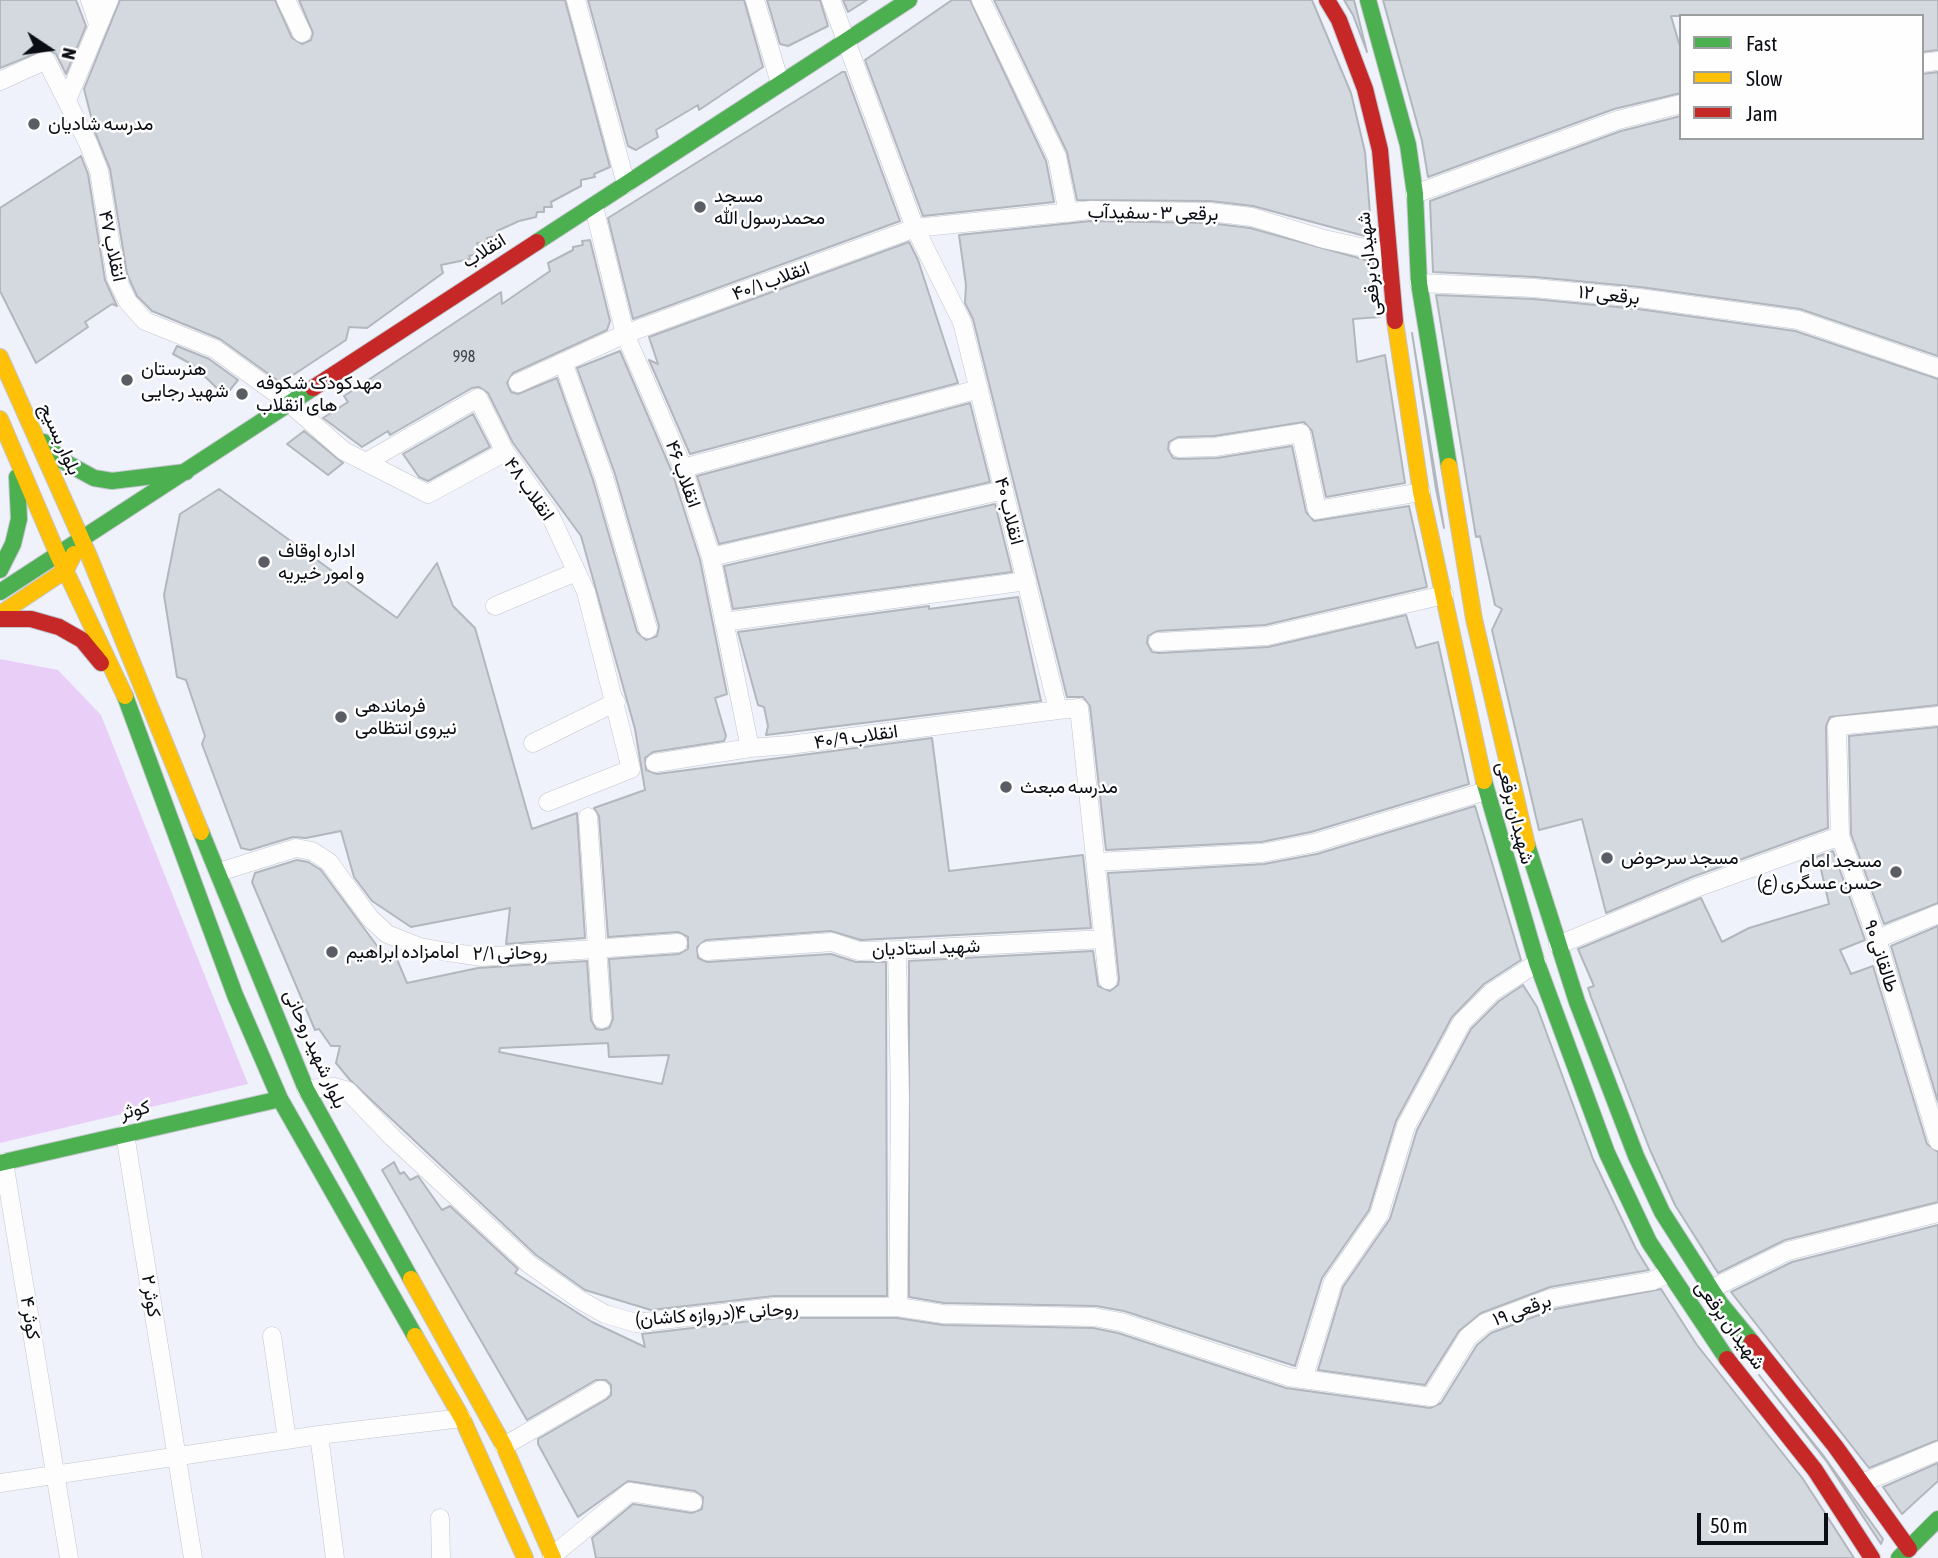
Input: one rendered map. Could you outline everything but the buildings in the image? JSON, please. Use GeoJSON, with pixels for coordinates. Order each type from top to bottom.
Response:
{"type":"FeatureCollection","features":[{"type":"Feature","properties":{"kind":"main road","name":"انقلاب"},"geometry":{"type":"LineString","coordinates":[[0,592],[909,0]]}},
{"type":"Feature","properties":{"kind":"main road","name":"شهیدان برقعی"},"geometry":{"type":"LineString","coordinates":[[1328,0],[1365,89],[1380,150],[1390,286],[1421,492],[1486,790],[1537,963],[1607,1153],[1667,1273],[1709,1336],[1815,1470],[1872,1558]]}},
{"type":"Feature","properties":{"kind":"main road","name":"شهیدان برقعی"},"geometry":{"type":"LineString","coordinates":[[1368,0],[1408,145],[1415,194],[1419,283],[1474,619],[1531,862],[1558,945],[1636,1156],[1662,1212],[1711,1289],[1862,1483],[1904,1553]]}},
{"type":"Feature","properties":{"kind":"main road"},"geometry":{"type":"LineString","coordinates":[[1390,286],[1419,283]]}},
{"type":"Feature","properties":{"kind":"main road","name":"بلوار بسیج"},"geometry":{"type":"LineString","coordinates":[[0,357],[81,538]]}},
{"type":"Feature","properties":{"kind":"main road"},"geometry":{"type":"LineString","coordinates":[[0,419],[58,555],[122,689],[235,995],[280,1099],[462,1418],[526,1558]]}},
{"type":"Feature","properties":{"kind":"main road"},"geometry":{"type":"LineString","coordinates":[[34,430],[61,460],[94,478],[123,480],[186,472]]}},
{"type":"Feature","properties":{"kind":"main road"},"geometry":{"type":"LineString","coordinates":[[0,570],[13,544],[19,519],[15,454]]}},
{"type":"Feature","properties":{"kind":"main road"},"geometry":{"type":"LineString","coordinates":[[0,614],[66,570],[81,538]]}},
{"type":"Feature","properties":{"kind":"main road","name":"بلوار شهید روحانی"},"geometry":{"type":"LineString","coordinates":[[81,538],[306,1090],[504,1446],[552,1557]]}},
{"type":"Feature","properties":{"kind":"main road"},"geometry":{"type":"LineString","coordinates":[[0,619],[32,619],[59,627],[82,640],[122,689]]}},
{"type":"Feature","properties":{"kind":"main road","name":"کوثر"},"geometry":{"type":"LineString","coordinates":[[2,1162],[280,1099],[306,1090]]}},
{"type":"Feature","properties":{"kind":"main road"},"geometry":{"type":"LineString","coordinates":[[1904,1553],[1938,1519]]}},
{"type":"Feature","properties":{"kind":"street"},"geometry":{"type":"LineString","coordinates":[[90,0],[98,24]]}},
{"type":"Feature","properties":{"kind":"street"},"geometry":{"type":"LineString","coordinates":[[67,100],[109,0]]}},
{"type":"Feature","properties":{"kind":"street"},"geometry":{"type":"LineString","coordinates":[[286,0],[302,33]]}},
{"type":"Feature","properties":{"kind":"street"},"geometry":{"type":"LineString","coordinates":[[576,0],[626,184]]}},
{"type":"Feature","properties":{"kind":"street"},"geometry":{"type":"LineString","coordinates":[[755,0],[780,83]]}},
{"type":"Feature","properties":{"kind":"street","name":"انقلاب ۴۰"},"geometry":{"type":"LineString","coordinates":[[831,0],[915,228],[962,322],[1058,710]]}},
{"type":"Feature","properties":{"kind":"street"},"geometry":{"type":"LineString","coordinates":[[981,0],[1057,157],[1068,213]]}},
{"type":"Feature","properties":{"kind":"street","name":"انقلاب ۴۷"},"geometry":{"type":"LineString","coordinates":[[0,81],[46,61],[99,171],[109,251],[116,278],[128,302],[145,321],[215,349],[288,402]]}},
{"type":"Feature","properties":{"kind":"street"},"geometry":{"type":"LineString","coordinates":[[1415,194],[1618,120],[1679,105]]}},
{"type":"Feature","properties":{"kind":"street","name":"انقلاب ۴۶"},"geometry":{"type":"LineString","coordinates":[[594,206],[625,334],[683,468],[710,557],[750,748]]}},
{"type":"Feature","properties":{"kind":"street","name":"برقعی ۳ - سفیدآب"},"geometry":{"type":"LineString","coordinates":[[915,228],[1091,210],[1210,212],[1252,217],[1324,239],[1387,253]]}},
{"type":"Feature","properties":{"kind":"street","name":"انقلاب ۴۰/۱"},"geometry":{"type":"LineString","coordinates":[[518,383],[625,334],[915,228]]}},
{"type":"Feature","properties":{"kind":"street","name":"برقعی ۱۲"},"geometry":{"type":"LineString","coordinates":[[1419,283],[1534,288],[1639,298],[1798,320],[1938,368]]}},
{"type":"Feature","properties":{"kind":"street"},"geometry":{"type":"LineString","coordinates":[[563,362],[604,477],[648,629]]}},
{"type":"Feature","properties":{"kind":"street"},"geometry":{"type":"LineString","coordinates":[[683,468],[979,389]]}},
{"type":"Feature","properties":{"kind":"street"},"geometry":{"type":"LineString","coordinates":[[366,462],[478,398],[505,452]]}},
{"type":"Feature","properties":{"kind":"street","name":"انقلاب ۴۸"},"geometry":{"type":"LineString","coordinates":[[288,402],[344,451],[428,494],[505,452],[550,515],[586,592],[631,769],[548,802]]}},
{"type":"Feature","properties":{"kind":"street"},"geometry":{"type":"LineString","coordinates":[[1179,448],[1215,447],[1301,433],[1317,510],[1421,492]]}},
{"type":"Feature","properties":{"kind":"street"},"geometry":{"type":"LineString","coordinates":[[710,557],[1004,489]]}},
{"type":"Feature","properties":{"kind":"street"},"geometry":{"type":"LineString","coordinates":[[495,606],[576,572]]}},
{"type":"Feature","properties":{"kind":"street"},"geometry":{"type":"LineString","coordinates":[[724,622],[1027,581]]}},
{"type":"Feature","properties":{"kind":"street"},"geometry":{"type":"LineString","coordinates":[[1158,642],[1267,636],[1444,595]]}},
{"type":"Feature","properties":{"kind":"street"},"geometry":{"type":"LineString","coordinates":[[533,743],[616,702]]}},
{"type":"Feature","properties":{"kind":"street"},"geometry":{"type":"LineString","coordinates":[[1058,710],[1079,708],[1108,980]]}},
{"type":"Feature","properties":{"kind":"street","name":"انقلاب ۴۰/۹"},"geometry":{"type":"LineString","coordinates":[[655,763],[750,748],[789,746],[1058,710]]}},
{"type":"Feature","properties":{"kind":"street","name":"طالقانی ۹۰"},"geometry":{"type":"LineString","coordinates":[[1938,716],[1837,726],[1840,836],[1877,939],[1938,1141]]}},
{"type":"Feature","properties":{"kind":"street"},"geometry":{"type":"LineString","coordinates":[[1097,862],[1262,853],[1314,843],[1486,790]]}},
{"type":"Feature","properties":{"kind":"street"},"geometry":{"type":"LineString","coordinates":[[588,817],[602,1019]]}},
{"type":"Feature","properties":{"kind":"street"},"geometry":{"type":"LineString","coordinates":[[1558,945],[1696,888],[1840,836]]}},
{"type":"Feature","properties":{"kind":"street","name":"روحانی ۲/۱"},"geometry":{"type":"LineString","coordinates":[[219,872],[296,848],[312,851],[329,862],[370,918],[387,934],[420,947],[482,957],[678,943]]}},
{"type":"Feature","properties":{"kind":"street"},"geometry":{"type":"LineString","coordinates":[[1877,939],[1938,914]]}},
{"type":"Feature","properties":{"kind":"street","name":"شهید استادیان"},"geometry":{"type":"LineString","coordinates":[[707,951],[832,942],[859,951],[1104,939]]}},
{"type":"Feature","properties":{"kind":"street"},"geometry":{"type":"LineString","coordinates":[[897,950],[900,1098],[898,1307]]}},
{"type":"Feature","properties":{"kind":"street"},"geometry":{"type":"LineString","coordinates":[[1296,1378],[1332,1282],[1379,1215],[1406,1126],[1462,1022],[1492,992],[1537,963]]}},
{"type":"Feature","properties":{"kind":"street","name":"روحانی ۴(دروازه کاشان)"},"geometry":{"type":"LineString","coordinates":[[306,1090],[334,1087],[348,1091],[392,1138],[529,1264],[605,1314],[636,1323],[775,1307],[898,1307],[943,1314],[1094,1317],[1121,1322],[1296,1378]]}},
{"type":"Feature","properties":{"kind":"street","name":"کوثر ۲"},"geometry":{"type":"LineString","coordinates":[[125,1134],[193,1558]]}},
{"type":"Feature","properties":{"kind":"street","name":"کوثر ۴"},"geometry":{"type":"LineString","coordinates":[[2,1162],[69,1558]]}},
{"type":"Feature","properties":{"kind":"street"},"geometry":{"type":"LineString","coordinates":[[1711,1289],[1788,1251],[1938,1213]]}},
{"type":"Feature","properties":{"kind":"street","name":"برقعی ۱۹"},"geometry":{"type":"LineString","coordinates":[[1296,1378],[1431,1397],[1468,1336],[1485,1323],[1552,1297],[1651,1281],[1667,1273]]}},
{"type":"Feature","properties":{"kind":"street"},"geometry":{"type":"LineString","coordinates":[[272,1336],[286,1440]]}},
{"type":"Feature","properties":{"kind":"street"},"geometry":{"type":"LineString","coordinates":[[504,1446],[601,1390]]}},
{"type":"Feature","properties":{"kind":"street"},"geometry":{"type":"LineString","coordinates":[[0,1483],[319,1435],[462,1418]]}},
{"type":"Feature","properties":{"kind":"street"},"geometry":{"type":"LineString","coordinates":[[319,1435],[335,1558]]}},
{"type":"Feature","properties":{"kind":"street"},"geometry":{"type":"LineString","coordinates":[[1862,1483],[1938,1451]]}},
{"type":"Feature","properties":{"kind":"street"},"geometry":{"type":"LineString","coordinates":[[552,1557],[630,1492],[693,1502]]}},
{"type":"Feature","properties":{"kind":"street"},"geometry":{"type":"LineString","coordinates":[[440,1518],[441,1558]]}},
{"type":"Feature","properties":{"kind":"shaded area"},"geometry":{"type":"Polygon","coordinates":[[[0,659],[58,670],[101,715],[248,1084],[0,1143],[0,659]]]}},
{"type":"Feature","properties":{"kind":"traffic: fast"},"geometry":{"type":"LineString","coordinates":[[537,242],[909,0]]}},
{"type":"Feature","properties":{"kind":"traffic: fast"},"geometry":{"type":"LineString","coordinates":[[1368,0],[1408,145],[1415,194],[1419,283],[1449,466]]}},
{"type":"Feature","properties":{"kind":"traffic: fast"},"geometry":{"type":"LineString","coordinates":[[0,592],[313,388]]}},
{"type":"Feature","properties":{"kind":"traffic: fast"},"geometry":{"type":"LineString","coordinates":[[44,442],[61,460],[94,478],[112,481],[186,472]]}},
{"type":"Feature","properties":{"kind":"traffic: fast"},"geometry":{"type":"LineString","coordinates":[[0,570],[13,544],[19,519],[17,477]]}},
{"type":"Feature","properties":{"kind":"traffic: fast"},"geometry":{"type":"LineString","coordinates":[[125,696],[235,995],[280,1099],[415,1336]]}},
{"type":"Feature","properties":{"kind":"traffic: fast"},"geometry":{"type":"LineString","coordinates":[[1484,781],[1537,963],[1607,1153],[1649,1242],[1727,1359]]}},
{"type":"Feature","properties":{"kind":"traffic: fast"},"geometry":{"type":"LineString","coordinates":[[201,832],[306,1089],[411,1279]]}},
{"type":"Feature","properties":{"kind":"traffic: fast"},"geometry":{"type":"LineString","coordinates":[[1527,845],[1577,1002],[1636,1156],[1662,1212],[1720,1303],[1752,1342]]}},
{"type":"Feature","properties":{"kind":"traffic: fast"},"geometry":{"type":"LineString","coordinates":[[0,1163],[280,1099]]}},
{"type":"Feature","properties":{"kind":"traffic: fast"},"geometry":{"type":"LineString","coordinates":[[1899,1558],[1938,1519]]}},
{"type":"Feature","properties":{"kind":"traffic: slow"},"geometry":{"type":"LineString","coordinates":[[1395,321],[1421,492],[1484,781]]}},
{"type":"Feature","properties":{"kind":"traffic: slow"},"geometry":{"type":"LineString","coordinates":[[0,357],[89,556],[201,832]]}},
{"type":"Feature","properties":{"kind":"traffic: slow"},"geometry":{"type":"LineString","coordinates":[[0,419],[58,555],[125,696]]}},
{"type":"Feature","properties":{"kind":"traffic: slow"},"geometry":{"type":"LineString","coordinates":[[1449,466],[1474,619],[1527,845]]}},
{"type":"Feature","properties":{"kind":"traffic: slow"},"geometry":{"type":"LineString","coordinates":[[0,614],[66,570],[74,554]]}},
{"type":"Feature","properties":{"kind":"traffic: slow"},"geometry":{"type":"LineString","coordinates":[[411,1279],[504,1446],[553,1558]]}},
{"type":"Feature","properties":{"kind":"traffic: slow"},"geometry":{"type":"LineString","coordinates":[[415,1336],[462,1418],[525,1558]]}},
{"type":"Feature","properties":{"kind":"traffic: jam"},"geometry":{"type":"LineString","coordinates":[[1327,0],[1339,20],[1365,89],[1380,150],[1395,321]]}},
{"type":"Feature","properties":{"kind":"traffic: jam"},"geometry":{"type":"LineString","coordinates":[[313,388],[537,242]]}},
{"type":"Feature","properties":{"kind":"traffic: jam"},"geometry":{"type":"LineString","coordinates":[[0,619],[31,619],[59,627],[82,640],[101,663]]}},
{"type":"Feature","properties":{"kind":"traffic: jam"},"geometry":{"type":"LineString","coordinates":[[1752,1342],[1835,1446],[1909,1549]]}},
{"type":"Feature","properties":{"kind":"traffic: jam"},"geometry":{"type":"LineString","coordinates":[[1727,1359],[1815,1470],[1872,1558]]}},
{"type":"Feature","properties":{"kind":"place","name":"مدرسه شادیان"},"geometry":{"type":"Point","coordinates":[34,124]}},
{"type":"Feature","properties":{"kind":"place","name":"مسجد محمدرسول الله"},"geometry":{"type":"Point","coordinates":[700,207]}},
{"type":"Feature","properties":{"kind":"place","name":"هنرستان شهید رجایی"},"geometry":{"type":"Point","coordinates":[127,380]}},
{"type":"Feature","properties":{"kind":"place","name":"مهدکودک شکوفه های انقلاب"},"geometry":{"type":"Point","coordinates":[242,394]}},
{"type":"Feature","properties":{"kind":"place","name":"اداره اوقاف و امور خیریه"},"geometry":{"type":"Point","coordinates":[264,562]}},
{"type":"Feature","properties":{"kind":"place","name":"فرماندهی نیروی انتظامی"},"geometry":{"type":"Point","coordinates":[341,717]}},
{"type":"Feature","properties":{"kind":"place","name":"مدرسه مبعث"},"geometry":{"type":"Point","coordinates":[1006,787]}},
{"type":"Feature","properties":{"kind":"place","name":"مسجد سرحوض"},"geometry":{"type":"Point","coordinates":[1607,858]}},
{"type":"Feature","properties":{"kind":"place","name":"مسجد امام حسن عسگری (ع)"},"geometry":{"type":"Point","coordinates":[1896,872]}},
{"type":"Feature","properties":{"kind":"place","name":"امامزاده ابراهیم"},"geometry":{"type":"Point","coordinates":[332,952]}}]}
